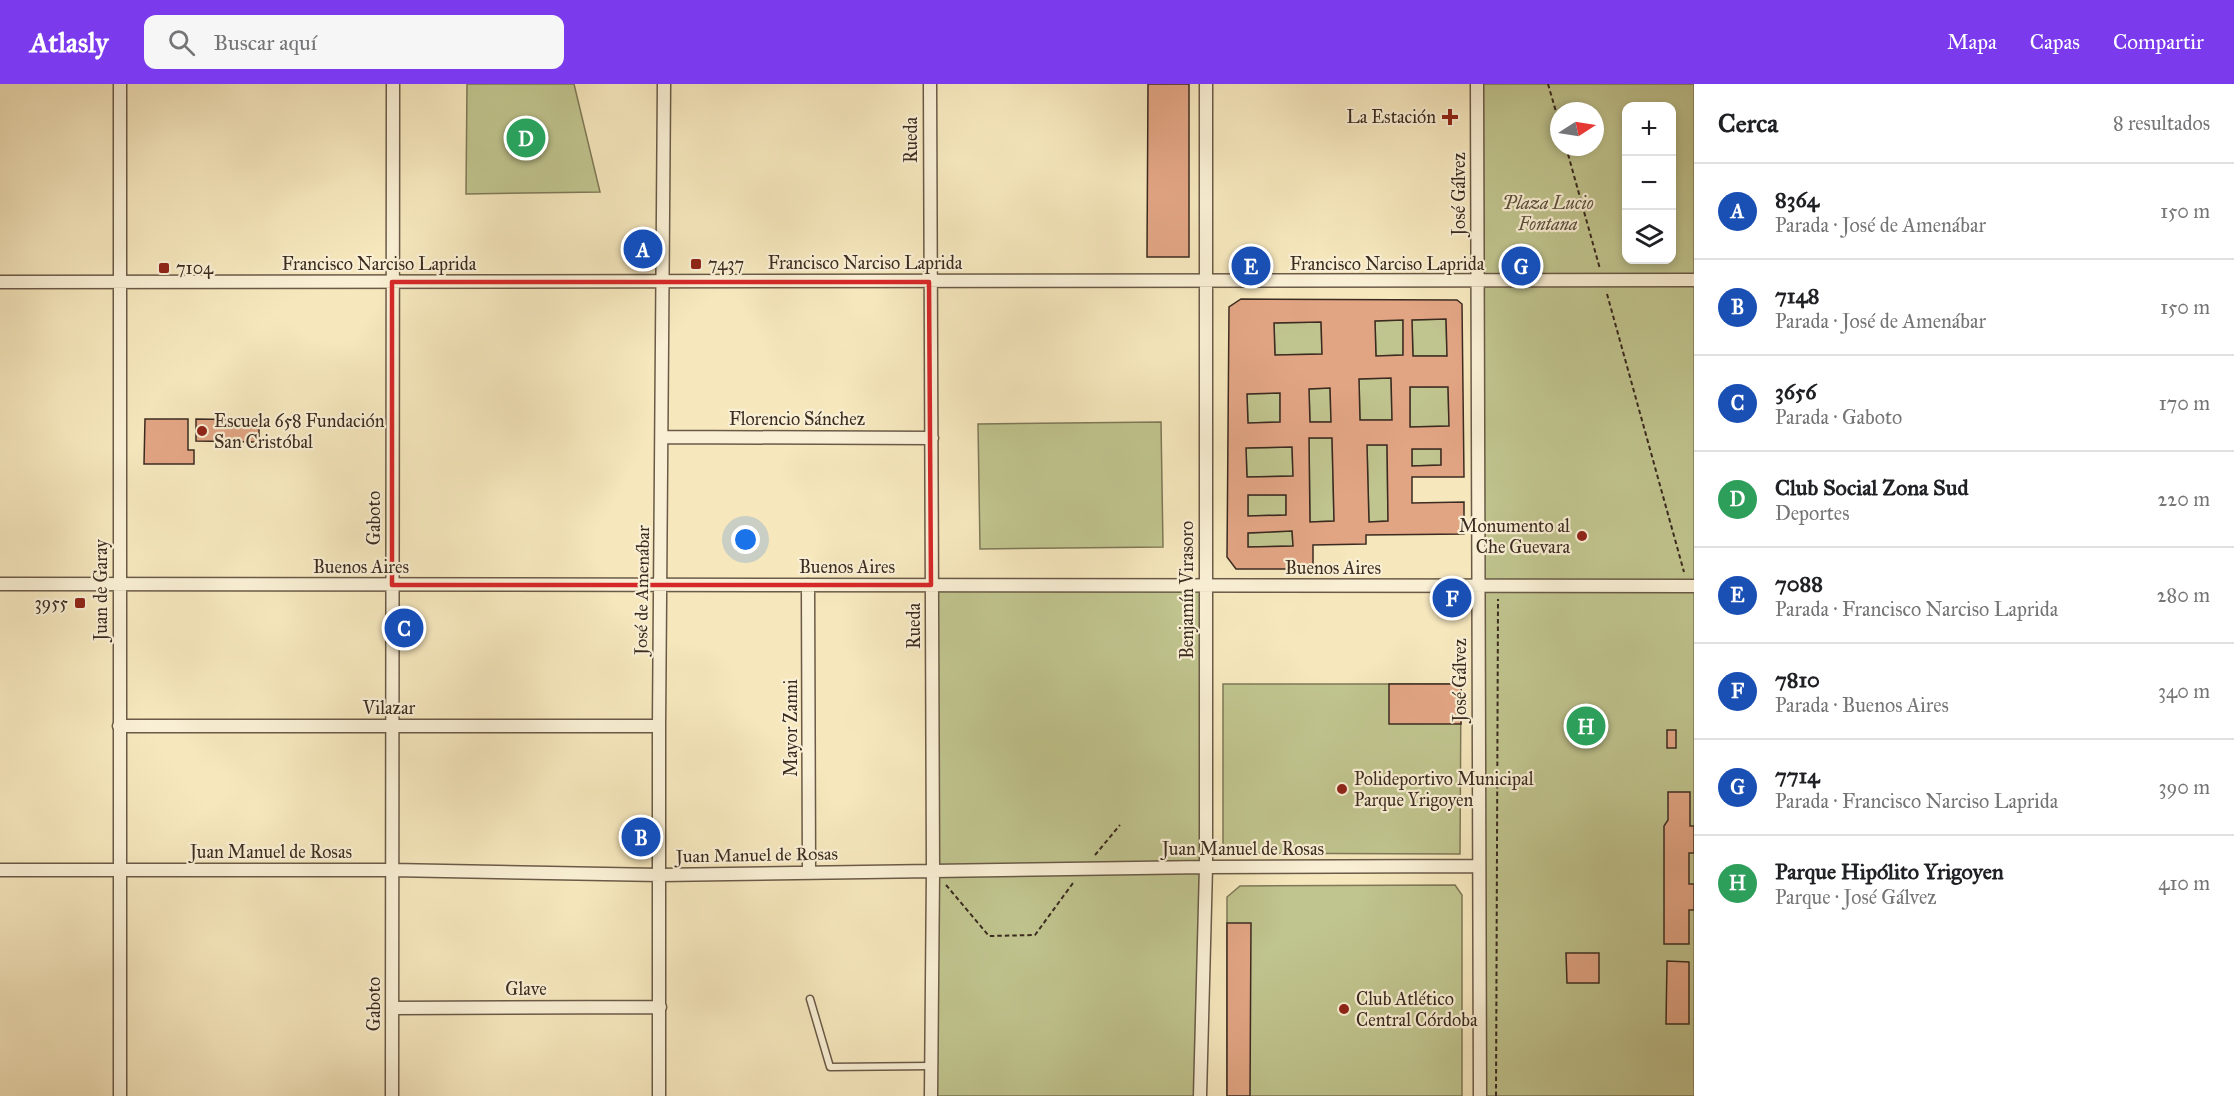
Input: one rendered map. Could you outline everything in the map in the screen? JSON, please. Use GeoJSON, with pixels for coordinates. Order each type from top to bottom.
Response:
{"type":"FeatureCollection","features":[{"type":"Feature","properties":{"kind":"street","name":"Juan de Garay"},"geometry":{"type":"LineString","coordinates":[[120,84],[118,282],[120,1096]]}},
{"type":"Feature","properties":{"kind":"street","name":"Gaboto"},"geometry":{"type":"LineString","coordinates":[[392,1096],[393,84]]}},
{"type":"Feature","properties":{"kind":"street","name":"José de Amenábar"},"geometry":{"type":"LineString","coordinates":[[659,1096],[659,726],[664,84]]}},
{"type":"Feature","properties":{"kind":"street","name":"Rueda"},"geometry":{"type":"LineString","coordinates":[[930,84],[933,871],[931,1096]]}},
{"type":"Feature","properties":{"kind":"street","name":"Benjamín Virasoro"},"geometry":{"type":"LineString","coordinates":[[1200,1096],[1206,867],[1206,84]]}},
{"type":"Feature","properties":{"kind":"street","name":"José Gálvez"},"geometry":{"type":"LineString","coordinates":[[1477,84],[1480,1096]]}},
{"type":"Feature","properties":{"kind":"street","name":"Francisco Narciso Laprida"},"geometry":{"type":"LineString","coordinates":[[0,282],[1694,280]]}},
{"type":"Feature","properties":{"kind":"street","name":"Florencio Sánchez"},"geometry":{"type":"LineString","coordinates":[[662,437],[932,438]]}},
{"type":"Feature","properties":{"kind":"street","name":"Buenos Aires"},"geometry":{"type":"LineString","coordinates":[[0,584],[1691,586]]}},
{"type":"Feature","properties":{"kind":"street","name":"Mayor Zanni"},"geometry":{"type":"LineString","coordinates":[[808,585],[809,872]]}},
{"type":"Feature","properties":{"kind":"street","name":"Vilazar"},"geometry":{"type":"LineString","coordinates":[[119,726],[659,726]]}},
{"type":"Feature","properties":{"kind":"street","name":"Juan Manuel de Rosas"},"geometry":{"type":"LineString","coordinates":[[0,870],[392,870],[660,875],[1084,868],[1478,866]]}},
{"type":"Feature","properties":{"kind":"street","name":"Glave"},"geometry":{"type":"LineString","coordinates":[[393,1008],[660,1007]]}},
{"type":"Feature","properties":{"kind":"lane"},"geometry":{"type":"LineString","coordinates":[[810,999],[830,1068],[931,1066]]}},
{"type":"Feature","properties":{"kind":"path"},"geometry":{"type":"LineString","coordinates":[[1548,84],[1553,102]]}},
{"type":"Feature","properties":{"kind":"path"},"geometry":{"type":"LineString","coordinates":[[1568,156],[1691,586]]}},
{"type":"Feature","properties":{"kind":"path"},"geometry":{"type":"LineString","coordinates":[[1496,1096],[1498,587]]}},
{"type":"Feature","properties":{"kind":"path"},"geometry":{"type":"LineString","coordinates":[[933,871],[989,936],[1035,935],[1084,868],[1120,825]]}},
{"type":"Feature","properties":{"kind":"highlighted area"},"geometry":{"type":"Polygon","coordinates":[[[392,282],[929,282],[931,585],[392,585],[392,282]]]}},
{"type":"Feature","properties":{"kind":"green space"},"geometry":{"type":"Polygon","coordinates":[[[467,84],[574,84],[600,192],[466,194],[467,84]]]}},
{"type":"Feature","properties":{"kind":"green space","name":"Plaza Lucio Fontana"},"geometry":{"type":"Polygon","coordinates":[[[1477,84],[1694,84],[1694,1096],[1480,1096],[1477,84]]]}},
{"type":"Feature","properties":{"kind":"green space"},"geometry":{"type":"Polygon","coordinates":[[[1446,319],[1447,356],[1413,356],[1412,320],[1446,319]]]}},
{"type":"Feature","properties":{"kind":"green space"},"geometry":{"type":"Polygon","coordinates":[[[1403,320],[1403,355],[1376,356],[1375,321],[1403,320]]]}},
{"type":"Feature","properties":{"kind":"green space"},"geometry":{"type":"Polygon","coordinates":[[[1321,322],[1322,354],[1275,355],[1274,323],[1321,322]]]}},
{"type":"Feature","properties":{"kind":"green space"},"geometry":{"type":"Polygon","coordinates":[[[1391,378],[1392,420],[1360,420],[1359,379],[1391,378]]]}},
{"type":"Feature","properties":{"kind":"green space"},"geometry":{"type":"Polygon","coordinates":[[[1410,387],[1448,387],[1449,426],[1410,427],[1410,387]]]}},
{"type":"Feature","properties":{"kind":"green space"},"geometry":{"type":"Polygon","coordinates":[[[1330,388],[1331,422],[1310,422],[1309,389],[1330,388]]]}},
{"type":"Feature","properties":{"kind":"green space"},"geometry":{"type":"Polygon","coordinates":[[[1280,393],[1280,422],[1248,423],[1247,394],[1280,393]]]}},
{"type":"Feature","properties":{"kind":"green space"},"geometry":{"type":"Polygon","coordinates":[[[1161,422],[1163,547],[980,549],[978,424],[1161,422]]]}},
{"type":"Feature","properties":{"kind":"green space"},"geometry":{"type":"Polygon","coordinates":[[[1309,438],[1332,438],[1334,521],[1310,522],[1309,438]]]}},
{"type":"Feature","properties":{"kind":"green space"},"geometry":{"type":"Polygon","coordinates":[[[1367,445],[1387,445],[1388,521],[1369,522],[1367,445]]]}},
{"type":"Feature","properties":{"kind":"green space"},"geometry":{"type":"Polygon","coordinates":[[[1292,447],[1293,476],[1247,477],[1246,448],[1292,447]]]}},
{"type":"Feature","properties":{"kind":"green space"},"geometry":{"type":"Polygon","coordinates":[[[1412,449],[1441,449],[1441,465],[1412,466],[1412,449]]]}},
{"type":"Feature","properties":{"kind":"green space"},"geometry":{"type":"Polygon","coordinates":[[[1248,495],[1286,495],[1286,515],[1248,516],[1248,495]]]}},
{"type":"Feature","properties":{"kind":"green space"},"geometry":{"type":"Polygon","coordinates":[[[1292,531],[1293,546],[1248,547],[1248,533],[1292,531]]]}},
{"type":"Feature","properties":{"kind":"green space"},"geometry":{"type":"Polygon","coordinates":[[[931,585],[1205,585],[1200,1096],[931,1096],[931,585]]]}},
{"type":"Feature","properties":{"kind":"green space","name":"Polideportivo Municipal Parque Yrigoyen"},"geometry":{"type":"Polygon","coordinates":[[[1223,684],[1461,684],[1460,854],[1223,853],[1223,684]]]}},
{"type":"Feature","properties":{"kind":"green space","name":"Club Atlético Central Córdoba"},"geometry":{"type":"Polygon","coordinates":[[[1455,885],[1462,895],[1462,1096],[1227,1096],[1227,897],[1240,886],[1455,885]]]}},
{"type":"Feature","properties":{"kind":"building"},"geometry":{"type":"Polygon","coordinates":[[[1148,84],[1189,84],[1189,257],[1147,257],[1148,84]]]}},
{"type":"Feature","properties":{"kind":"building"},"geometry":{"type":"Polygon","coordinates":[[[1241,299],[1457,300],[1462,304],[1464,477],[1412,477],[1412,503],[1464,502],[1464,534],[1366,535],[1366,544],[1313,545],[1313,569],[1236,569],[1227,557],[1229,307],[1241,299]],[[1446,319],[1412,320],[1413,356],[1447,356],[1446,319]],[[1403,320],[1375,321],[1376,356],[1403,355],[1403,320]],[[1321,322],[1274,323],[1275,355],[1322,354],[1321,322]],[[1391,378],[1359,379],[1360,420],[1392,420],[1391,378]],[[1410,387],[1410,427],[1449,426],[1448,387],[1410,387]],[[1330,388],[1309,389],[1310,422],[1331,422],[1330,388]],[[1280,393],[1247,394],[1248,423],[1280,422],[1280,393]],[[1309,438],[1310,522],[1334,521],[1332,438],[1309,438]],[[1367,445],[1369,522],[1388,521],[1387,445],[1367,445]],[[1292,447],[1246,448],[1247,477],[1293,476],[1292,447]],[[1412,449],[1412,466],[1441,465],[1441,449],[1412,449]],[[1248,495],[1248,516],[1286,515],[1286,495],[1248,495]],[[1292,531],[1248,533],[1248,547],[1293,546],[1292,531]]]}},
{"type":"Feature","properties":{"kind":"building"},"geometry":{"type":"Polygon","coordinates":[[[145,419],[188,419],[188,450],[194,450],[194,464],[144,464],[145,419]]]}},
{"type":"Feature","properties":{"kind":"building"},"geometry":{"type":"Polygon","coordinates":[[[196,419],[259,420],[259,442],[196,441],[196,419]]]}},
{"type":"Feature","properties":{"kind":"building"},"geometry":{"type":"Polygon","coordinates":[[[1389,684],[1461,684],[1461,724],[1389,724],[1389,684]]]}},
{"type":"Feature","properties":{"kind":"building"},"geometry":{"type":"Polygon","coordinates":[[[1667,730],[1676,730],[1676,748],[1667,748],[1667,730]]]}},
{"type":"Feature","properties":{"kind":"building"},"geometry":{"type":"Polygon","coordinates":[[[1668,792],[1690,792],[1690,826],[1694,826],[1694,853],[1689,853],[1689,884],[1694,884],[1694,910],[1689,910],[1689,944],[1664,944],[1664,826],[1668,820],[1668,792]]]}},
{"type":"Feature","properties":{"kind":"building"},"geometry":{"type":"Polygon","coordinates":[[[1227,923],[1251,923],[1250,1096],[1227,1096],[1227,923]]]}},
{"type":"Feature","properties":{"kind":"building"},"geometry":{"type":"Polygon","coordinates":[[[1566,953],[1599,953],[1599,983],[1567,983],[1566,953]]]}},
{"type":"Feature","properties":{"kind":"building"},"geometry":{"type":"Polygon","coordinates":[[[1667,961],[1689,962],[1689,1024],[1666,1024],[1667,961]]]}},
{"type":"Feature","properties":{"kind":"place","name":"La Estación"},"geometry":{"type":"Point","coordinates":[1450,117]}},
{"type":"Feature","properties":{"kind":"place","name":"Club Social Zona Sud"},"geometry":{"type":"Point","coordinates":[526,138]}},
{"type":"Feature","properties":{"kind":"place","name":"8364"},"geometry":{"type":"Point","coordinates":[643,249]}},
{"type":"Feature","properties":{"kind":"place","name":"7437"},"geometry":{"type":"Point","coordinates":[696,264]}},
{"type":"Feature","properties":{"kind":"place","name":"7088"},"geometry":{"type":"Point","coordinates":[1251,266]}},
{"type":"Feature","properties":{"kind":"place","name":"7714"},"geometry":{"type":"Point","coordinates":[1521,266]}},
{"type":"Feature","properties":{"kind":"place","name":"7104"},"geometry":{"type":"Point","coordinates":[164,268]}},
{"type":"Feature","properties":{"kind":"place","name":"Escuela 658 Fundación San Cristóbal"},"geometry":{"type":"Point","coordinates":[202,431]}},
{"type":"Feature","properties":{"kind":"place","name":"Monumento al Che Guevara"},"geometry":{"type":"Point","coordinates":[1582,536]}},
{"type":"Feature","properties":{"kind":"place","name":"7810"},"geometry":{"type":"Point","coordinates":[1452,598]}},
{"type":"Feature","properties":{"kind":"place","name":"3955"},"geometry":{"type":"Point","coordinates":[80,603]}},
{"type":"Feature","properties":{"kind":"place","name":"3656"},"geometry":{"type":"Point","coordinates":[404,628]}},
{"type":"Feature","properties":{"kind":"place","name":"Parque Hipólito Yrigoyen"},"geometry":{"type":"Point","coordinates":[1586,726]}},
{"type":"Feature","properties":{"kind":"place","name":"Polideportivo Municipal Parque Yrigoyen"},"geometry":{"type":"Point","coordinates":[1342,789]}},
{"type":"Feature","properties":{"kind":"place","name":"7148"},"geometry":{"type":"Point","coordinates":[641,837]}},
{"type":"Feature","properties":{"kind":"place","name":"Club Atlético Central Córdoba"},"geometry":{"type":"Point","coordinates":[1344,1009]}}]}
